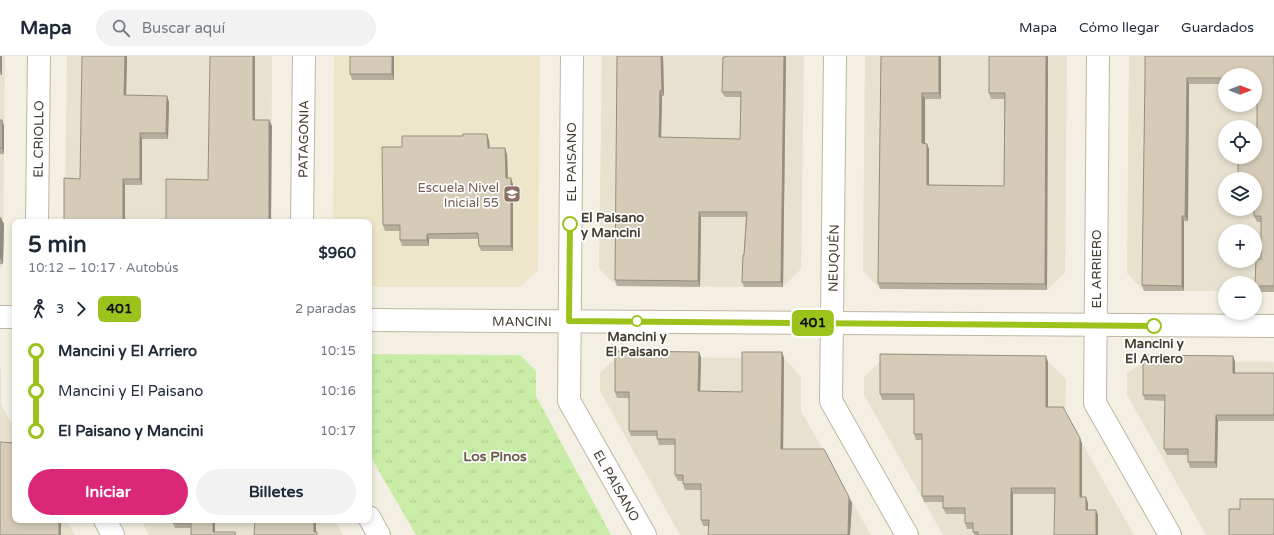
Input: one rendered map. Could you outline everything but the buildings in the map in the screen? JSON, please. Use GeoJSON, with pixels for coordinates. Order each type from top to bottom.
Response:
{"type":"FeatureCollection","features":[{"type":"Feature","properties":{"kind":"street","name":"EL CRIOLLO"},"geometry":{"type":"LineString","coordinates":[[36,219],[40,56]]}},
{"type":"Feature","properties":{"kind":"street","name":"PATAGONIA"},"geometry":{"type":"LineString","coordinates":[[302,219],[304,56]]}},
{"type":"Feature","properties":{"kind":"street","name":"EL PAISANO"},"geometry":{"type":"LineString","coordinates":[[572,56],[569,401],[645,535]]}},
{"type":"Feature","properties":{"kind":"street","name":"NEUQUÉN"},"geometry":{"type":"LineString","coordinates":[[835,56],[831,401],[907,535]]}},
{"type":"Feature","properties":{"kind":"street","name":"EL ARRIERO"},"geometry":{"type":"LineString","coordinates":[[1098,56],[1095,403],[1170,535]]}},
{"type":"Feature","properties":{"kind":"street"},"geometry":{"type":"LineString","coordinates":[[0,316],[12,317]]}},
{"type":"Feature","properties":{"kind":"street","name":"MANCINI"},"geometry":{"type":"LineString","coordinates":[[372,320],[1274,326]]}},
{"type":"Feature","properties":{"kind":"street"},"geometry":{"type":"LineString","coordinates":[[372,522],[379,535]]}},
{"type":"Feature","properties":{"kind":"street"},"geometry":{"type":"LineString","coordinates":[[107,523],[113,535]]}},
{"type":"Feature","properties":{"kind":"shaded area"},"geometry":{"type":"Polygon","coordinates":[[[0,56],[5,56],[3,264],[0,268],[0,56]]]}},
{"type":"Feature","properties":{"kind":"shaded area"},"geometry":{"type":"Polygon","coordinates":[[[67,56],[272,56],[271,219],[65,219],[67,56]]]}},
{"type":"Feature","properties":{"kind":"shaded area"},"geometry":{"type":"Polygon","coordinates":[[[334,56],[540,56],[538,270],[520,287],[372,287],[372,219],[333,219],[334,56]]]}},
{"type":"Feature","properties":{"kind":"shaded area"},"geometry":{"type":"Polygon","coordinates":[[[602,56],[804,56],[801,269],[783,287],[617,286],[599,269],[602,56]]]}},
{"type":"Feature","properties":{"kind":"shaded area"},"geometry":{"type":"Polygon","coordinates":[[[865,56],[1067,56],[1065,273],[1047,290],[880,289],[863,271],[865,56]]]}},
{"type":"Feature","properties":{"kind":"shaded area"},"geometry":{"type":"Polygon","coordinates":[[[1129,56],[1274,56],[1274,292],[1262,292],[1262,276],[1218,276],[1218,291],[1144,291],[1127,273],[1129,56]]]}},
{"type":"Feature","properties":{"kind":"shaded area"},"geometry":{"type":"Polygon","coordinates":[[[617,357],[784,358],[801,377],[801,411],[871,535],[680,535],[600,391],[600,373],[617,357]]]}},
{"type":"Feature","properties":{"kind":"shaded area"},"geometry":{"type":"Polygon","coordinates":[[[882,360],[1048,362],[1066,379],[1065,413],[1134,535],[943,535],[864,395],[864,377],[882,360]]]}},
{"type":"Feature","properties":{"kind":"shaded area"},"geometry":{"type":"Polygon","coordinates":[[[1145,361],[1274,362],[1274,535],[1206,535],[1127,395],[1127,373],[1145,361]]]}},
{"type":"Feature","properties":{"kind":"shaded area"},"geometry":{"type":"Polygon","coordinates":[[[0,369],[1,404],[12,424],[12,523],[68,523],[75,535],[0,535],[0,369]]]}},
{"type":"Feature","properties":{"kind":"shaded area"},"geometry":{"type":"Polygon","coordinates":[[[143,523],[337,523],[343,535],[149,535],[143,523]]]}},
{"type":"Feature","properties":{"kind":"green space"},"geometry":{"type":"Polygon","coordinates":[[[372,354],[520,355],[536,371],[536,396],[611,535],[416,535],[372,459],[372,354]]]}},
{"type":"Feature","properties":{"kind":"bus line","name":"401"},"geometry":{"type":"LineString","coordinates":[[570,224],[569,321],[1154,326]]}},
{"type":"Feature","properties":{"kind":"place","name":"Escuela Nivel Inicial 55"},"geometry":{"type":"Point","coordinates":[512,194]}},
{"type":"Feature","properties":{"kind":"place","name":"El Paisano y Mancini"},"geometry":{"type":"Point","coordinates":[570,224]}},
{"type":"Feature","properties":{"kind":"place","name":"Mancini y El Paisano"},"geometry":{"type":"Point","coordinates":[637,321]}},
{"type":"Feature","properties":{"kind":"place","name":"Mancini y El Arriero"},"geometry":{"type":"Point","coordinates":[1154,326]}},
{"type":"Feature","properties":{"kind":"district","name":"Los Pinos"},"geometry":{"type":"Point","coordinates":[495,456]}}]}
